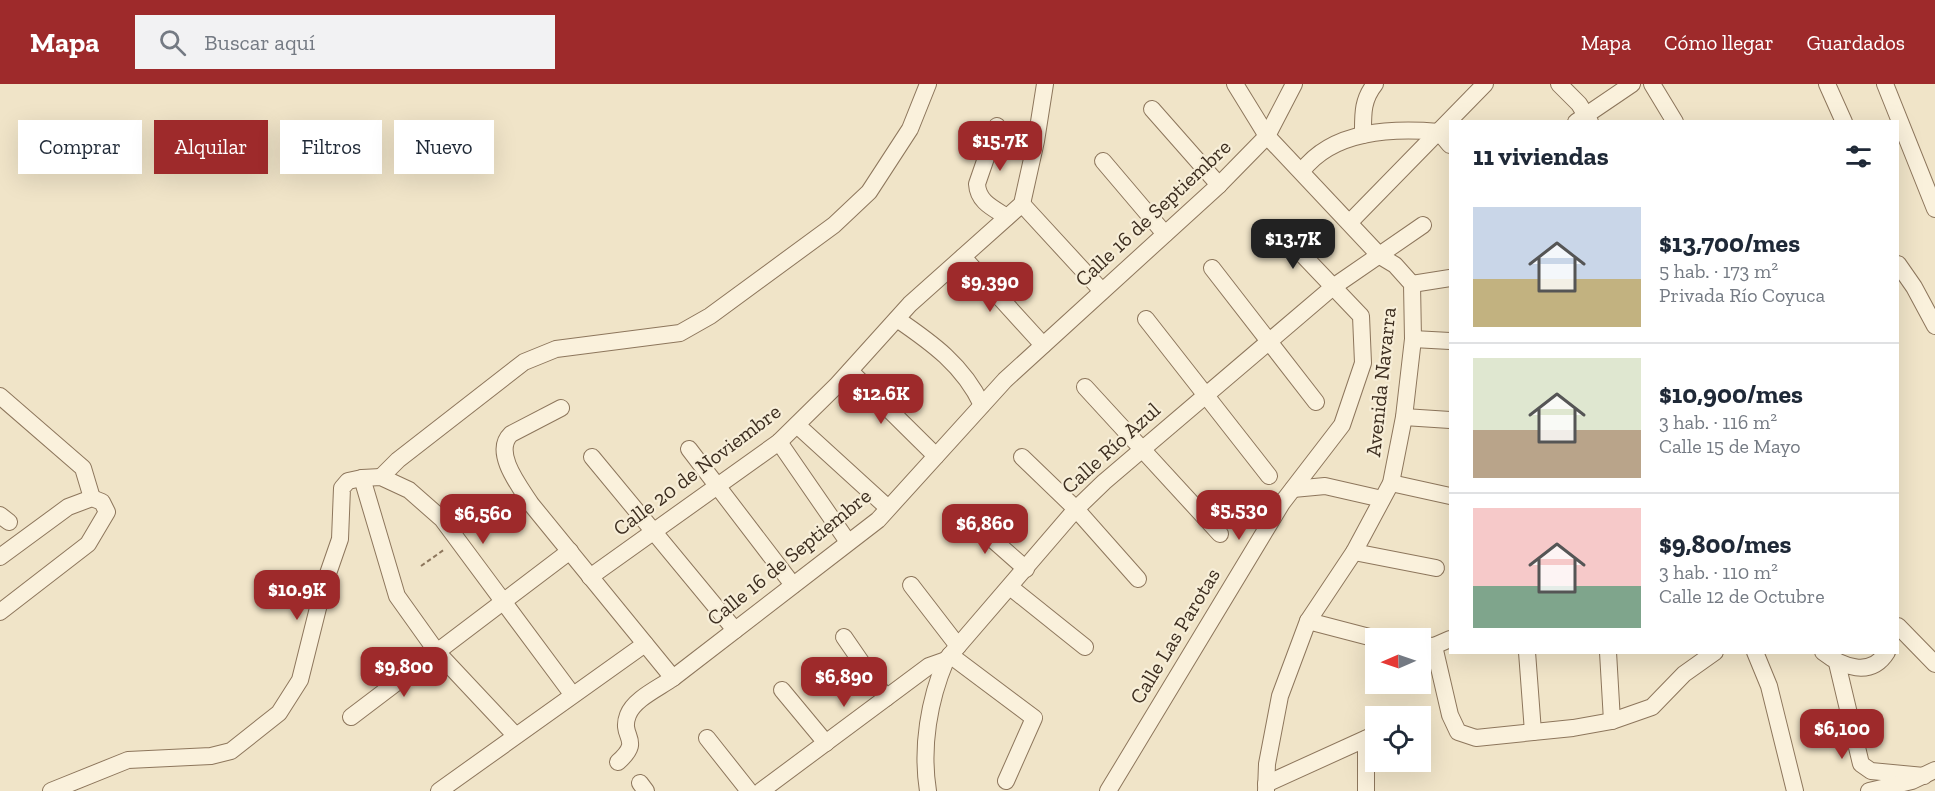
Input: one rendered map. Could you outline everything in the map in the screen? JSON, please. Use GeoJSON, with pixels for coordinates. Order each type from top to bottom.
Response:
{"type":"FeatureCollection","features":[{"type":"Feature","properties":{"kind":"street"},"geometry":{"type":"LineString","coordinates":[[381,477],[398,460],[524,362],[556,350],[680,333],[710,316],[834,225],[869,192],[910,129],[927,84]]}},
{"type":"Feature","properties":{"kind":"street"},"geometry":{"type":"LineString","coordinates":[[1045,84],[1036,141],[1022,204],[1102,291]]}},
{"type":"Feature","properties":{"kind":"street"},"geometry":{"type":"LineString","coordinates":[[1235,84],[1267,136],[1302,171],[1315,154],[1362,135],[1408,129],[1439,132],[1449,144]]}},
{"type":"Feature","properties":{"kind":"street","name":"Calle 16 de Septiembre"},"geometry":{"type":"LineString","coordinates":[[618,762],[630,752],[626,722],[629,713],[638,702],[673,678],[793,585],[888,508],[982,405],[1043,345],[1219,185],[1267,136],[1294,84]]}},
{"type":"Feature","properties":{"kind":"street"},"geometry":{"type":"LineString","coordinates":[[1362,135],[1363,110],[1367,95],[1376,84]]}},
{"type":"Feature","properties":{"kind":"street"},"geometry":{"type":"LineString","coordinates":[[1450,120],[1485,84]]}},
{"type":"Feature","properties":{"kind":"street"},"geometry":{"type":"LineString","coordinates":[[1559,84],[1584,119],[1632,84]]}},
{"type":"Feature","properties":{"kind":"street"},"geometry":{"type":"LineString","coordinates":[[1652,84],[1674,120]]}},
{"type":"Feature","properties":{"kind":"street"},"geometry":{"type":"LineString","coordinates":[[1827,84],[1843,120]]}},
{"type":"Feature","properties":{"kind":"street"},"geometry":{"type":"LineString","coordinates":[[1885,84],[1935,208]]}},
{"type":"Feature","properties":{"kind":"street"},"geometry":{"type":"LineString","coordinates":[[1152,108],[1219,185]]}},
{"type":"Feature","properties":{"kind":"street"},"geometry":{"type":"LineString","coordinates":[[1350,222],[1449,122]]}},
{"type":"Feature","properties":{"kind":"street"},"geometry":{"type":"LineString","coordinates":[[997,126],[977,184],[978,194],[984,202],[1007,216]]}},
{"type":"Feature","properties":{"kind":"street"},"geometry":{"type":"LineString","coordinates":[[1103,161],[1165,234]]}},
{"type":"Feature","properties":{"kind":"street","name":"Avenida Navarra"},"geometry":{"type":"LineString","coordinates":[[1266,787],[1267,764],[1280,696],[1308,621],[1354,552],[1391,483],[1404,417],[1413,339],[1412,284],[1395,265],[1380,256],[1302,171]]}},
{"type":"Feature","properties":{"kind":"street","name":"Calle 20 de Noviembre"},"geometry":{"type":"LineString","coordinates":[[590,576],[718,488],[779,442],[850,371],[897,319],[1022,204]]}},
{"type":"Feature","properties":{"kind":"street","name":"Calle Río Azul"},"geometry":{"type":"LineString","coordinates":[[928,791],[927,732],[933,690],[951,654],[1076,509],[1141,448],[1333,287],[1423,225]]}},
{"type":"Feature","properties":{"kind":"street","name":"Calle Las Parotas"},"geometry":{"type":"LineString","coordinates":[[1108,791],[1293,489],[1342,425],[1363,363],[1361,316],[1278,229]]}},
{"type":"Feature","properties":{"kind":"street"},"geometry":{"type":"LineString","coordinates":[[963,257],[1043,345]]}},
{"type":"Feature","properties":{"kind":"street"},"geometry":{"type":"LineString","coordinates":[[1899,265],[1914,287],[1935,326]]}},
{"type":"Feature","properties":{"kind":"street"},"geometry":{"type":"LineString","coordinates":[[1212,268],[1316,402]]}},
{"type":"Feature","properties":{"kind":"street"},"geometry":{"type":"LineString","coordinates":[[1412,284],[1449,278]]}},
{"type":"Feature","properties":{"kind":"street"},"geometry":{"type":"LineString","coordinates":[[897,319],[939,348],[962,370],[982,405]]}},
{"type":"Feature","properties":{"kind":"street"},"geometry":{"type":"LineString","coordinates":[[1146,319],[1269,476]]}},
{"type":"Feature","properties":{"kind":"street"},"geometry":{"type":"LineString","coordinates":[[1413,339],[1449,341]]}},
{"type":"Feature","properties":{"kind":"street"},"geometry":{"type":"LineString","coordinates":[[850,371],[936,456]]}},
{"type":"Feature","properties":{"kind":"street"},"geometry":{"type":"LineString","coordinates":[[1085,387],[1220,534]]}},
{"type":"Feature","properties":{"kind":"street"},"geometry":{"type":"LineString","coordinates":[[0,396],[82,468],[92,498]]}},
{"type":"Feature","properties":{"kind":"street"},"geometry":{"type":"LineString","coordinates":[[561,408],[511,434],[505,440],[503,449],[514,477],[531,504],[673,678]]}},
{"type":"Feature","properties":{"kind":"street"},"geometry":{"type":"LineString","coordinates":[[1404,417],[1449,420]]}},
{"type":"Feature","properties":{"kind":"street"},"geometry":{"type":"LineString","coordinates":[[797,425],[888,508]]}},
{"type":"Feature","properties":{"kind":"street"},"geometry":{"type":"LineString","coordinates":[[779,442],[848,542]]}},
{"type":"Feature","properties":{"kind":"street"},"geometry":{"type":"LineString","coordinates":[[689,449],[793,585]]}},
{"type":"Feature","properties":{"kind":"street"},"geometry":{"type":"LineString","coordinates":[[592,457],[735,630]]}},
{"type":"Feature","properties":{"kind":"street"},"geometry":{"type":"LineString","coordinates":[[1022,457],[1076,509],[1138,579]]}},
{"type":"Feature","properties":{"kind":"street"},"geometry":{"type":"LineString","coordinates":[[363,477],[397,596],[437,652],[515,735]]}},
{"type":"Feature","properties":{"kind":"street"},"geometry":{"type":"LineString","coordinates":[[51,791],[128,760],[211,756],[231,751],[279,713],[300,680],[323,588],[340,539],[342,488],[348,481],[363,477],[381,477],[409,490],[442,519],[572,694]]}},
{"type":"Feature","properties":{"kind":"street"},"geometry":{"type":"LineString","coordinates":[[1391,483],[1449,496]]}},
{"type":"Feature","properties":{"kind":"street"},"geometry":{"type":"LineString","coordinates":[[1293,489],[1325,486],[1382,499]]}},
{"type":"Feature","properties":{"kind":"street"},"geometry":{"type":"LineString","coordinates":[[0,557],[68,507],[92,498],[102,502],[107,512],[88,544],[0,612]]}},
{"type":"Feature","properties":{"kind":"street"},"geometry":{"type":"LineString","coordinates":[[966,516],[1026,569]]}},
{"type":"Feature","properties":{"kind":"street"},"geometry":{"type":"LineString","coordinates":[[351,717],[570,551]]}},
{"type":"Feature","properties":{"kind":"street"},"geometry":{"type":"LineString","coordinates":[[1354,552],[1436,567]]}},
{"type":"Feature","properties":{"kind":"street"},"geometry":{"type":"LineString","coordinates":[[911,585],[951,654],[1034,718],[1006,781]]}},
{"type":"Feature","properties":{"kind":"street"},"geometry":{"type":"LineString","coordinates":[[1010,587],[1085,646]]}},
{"type":"Feature","properties":{"kind":"street"},"geometry":{"type":"LineString","coordinates":[[1308,621],[1365,636]]}},
{"type":"Feature","properties":{"kind":"street"},"geometry":{"type":"LineString","coordinates":[[1899,631],[1935,664]]}},
{"type":"Feature","properties":{"kind":"street"},"geometry":{"type":"LineString","coordinates":[[844,637],[886,698]]}},
{"type":"Feature","properties":{"kind":"street"},"geometry":{"type":"LineString","coordinates":[[1431,644],[1449,639]]}},
{"type":"Feature","properties":{"kind":"street"},"geometry":{"type":"LineString","coordinates":[[439,791],[645,644]]}},
{"type":"Feature","properties":{"kind":"street"},"geometry":{"type":"LineString","coordinates":[[761,791],[929,666],[951,654]]}},
{"type":"Feature","properties":{"kind":"street"},"geometry":{"type":"LineString","coordinates":[[1527,654],[1533,732]]}},
{"type":"Feature","properties":{"kind":"street"},"geometry":{"type":"LineString","coordinates":[[1608,654],[1612,721]]}},
{"type":"Feature","properties":{"kind":"street"},"geometry":{"type":"LineString","coordinates":[[1431,657],[1458,732],[1476,738],[1612,721],[1652,707],[1684,674],[1712,654]]}},
{"type":"Feature","properties":{"kind":"street"},"geometry":{"type":"LineString","coordinates":[[1756,654],[1769,686],[1795,791]]}},
{"type":"Feature","properties":{"kind":"street"},"geometry":{"type":"LineString","coordinates":[[1826,654],[1837,663],[1853,668],[1870,667],[1885,654]]}},
{"type":"Feature","properties":{"kind":"street"},"geometry":{"type":"LineString","coordinates":[[1837,663],[1861,764],[1871,771],[1931,774]]}},
{"type":"Feature","properties":{"kind":"street"},"geometry":{"type":"LineString","coordinates":[[782,690],[826,743]]}},
{"type":"Feature","properties":{"kind":"street"},"geometry":{"type":"LineString","coordinates":[[707,738],[749,791]]}},
{"type":"Feature","properties":{"kind":"street"},"geometry":{"type":"LineString","coordinates":[[1266,787],[1365,739]]}},
{"type":"Feature","properties":{"kind":"street"},"geometry":{"type":"LineString","coordinates":[[1366,791],[1368,772]]}},
{"type":"Feature","properties":{"kind":"street"},"geometry":{"type":"LineString","coordinates":[[1869,791],[1931,774]]}},
{"type":"Feature","properties":{"kind":"path"},"geometry":{"type":"LineString","coordinates":[[421,566],[457,540]]}}]}
